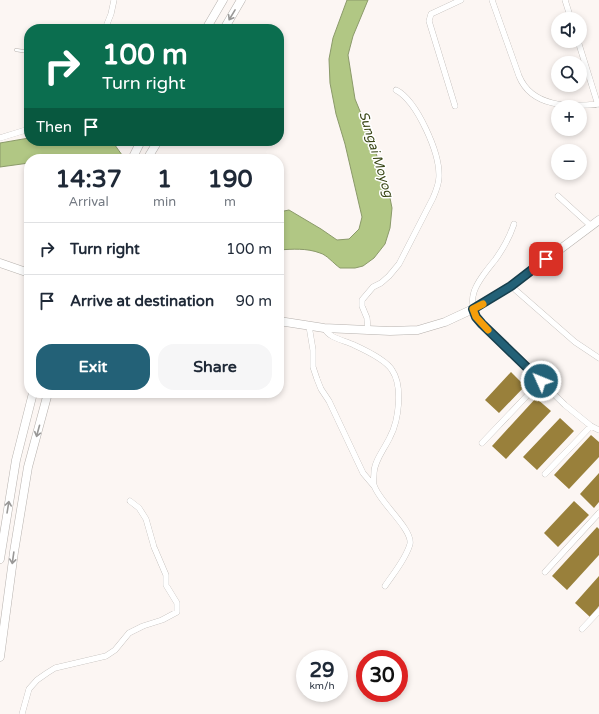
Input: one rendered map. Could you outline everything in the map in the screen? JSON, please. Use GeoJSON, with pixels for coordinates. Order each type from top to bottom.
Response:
{"type":"FeatureCollection","features":[{"type":"Feature","properties":{"kind":"main road"},"geometry":{"type":"LineString","coordinates":[[209,24],[223,0]]}},
{"type":"Feature","properties":{"kind":"main road"},"geometry":{"type":"LineString","coordinates":[[227,24],[241,0]]}},
{"type":"Feature","properties":{"kind":"main road"},"geometry":{"type":"LineString","coordinates":[[284,322],[324,328],[390,332],[418,330],[445,322],[473,309],[511,286],[599,220]]}},
{"type":"Feature","properties":{"kind":"main road"},"geometry":{"type":"LineString","coordinates":[[0,263],[24,271]]}},
{"type":"Feature","properties":{"kind":"main road"},"geometry":{"type":"LineString","coordinates":[[0,559],[16,460],[32,398]]}},
{"type":"Feature","properties":{"kind":"main road"},"geometry":{"type":"LineString","coordinates":[[0,657],[14,552],[28,467],[47,398]]}},
{"type":"Feature","properties":{"kind":"street"},"geometry":{"type":"LineString","coordinates":[[107,24],[114,0]]}},
{"type":"Feature","properties":{"kind":"street"},"geometry":{"type":"LineString","coordinates":[[455,106],[428,21],[431,14],[461,0]]}},
{"type":"Feature","properties":{"kind":"street"},"geometry":{"type":"LineString","coordinates":[[492,0],[522,85],[543,100],[566,106],[598,104],[580,48]]}},
{"type":"Feature","properties":{"kind":"street"},"geometry":{"type":"LineString","coordinates":[[565,0],[569,12]]}},
{"type":"Feature","properties":{"kind":"street"},"geometry":{"type":"LineString","coordinates":[[368,331],[367,318],[362,306],[362,300],[373,287],[381,283],[389,276],[399,264],[433,198],[437,188],[439,176],[431,140],[413,106],[401,92],[396,90]]}},
{"type":"Feature","properties":{"kind":"street"},"geometry":{"type":"LineString","coordinates":[[0,138],[24,131]]}},
{"type":"Feature","properties":{"kind":"street"},"geometry":{"type":"LineString","coordinates":[[558,196],[591,226]]}},
{"type":"Feature","properties":{"kind":"street"},"geometry":{"type":"LineString","coordinates":[[514,224],[496,259],[486,269],[476,287],[472,299],[476,317],[565,405],[591,426],[599,430]]}},
{"type":"Feature","properties":{"kind":"street"},"geometry":{"type":"LineString","coordinates":[[511,286],[575,342],[599,358]]}},
{"type":"Feature","properties":{"kind":"street"},"geometry":{"type":"LineString","coordinates":[[309,326],[316,380],[329,401],[363,473],[408,533],[410,543],[405,555],[385,586]]}},
{"type":"Feature","properties":{"kind":"street"},"geometry":{"type":"LineString","coordinates":[[324,328],[331,336],[354,345],[384,362],[391,368],[396,376],[399,387],[399,400],[395,425],[392,435],[377,462],[374,471],[374,486]]}},
{"type":"Feature","properties":{"kind":"street"},"geometry":{"type":"LineString","coordinates":[[482,443],[541,381]]}},
{"type":"Feature","properties":{"kind":"street"},"geometry":{"type":"LineString","coordinates":[[545,474],[591,426]]}},
{"type":"Feature","properties":{"kind":"street"},"geometry":{"type":"LineString","coordinates":[[22,714],[29,689],[37,680],[47,673],[55,668],[106,656],[115,650],[129,633],[143,626],[162,620],[176,612],[177,604],[166,585],[166,575],[154,547],[146,519],[139,508],[130,502]]}},
{"type":"Feature","properties":{"kind":"street"},"geometry":{"type":"LineString","coordinates":[[545,572],[599,513]]}},
{"type":"Feature","properties":{"kind":"street"},"geometry":{"type":"LineString","coordinates":[[582,629],[599,611]]}},
{"type":"Feature","properties":{"kind":"lane"},"geometry":{"type":"LineString","coordinates":[[16,50],[24,51]]}},
{"type":"Feature","properties":{"kind":"shaded area"},"geometry":{"type":"Polygon","coordinates":[[[347,0],[368,0],[353,36],[348,55],[355,99],[371,138],[389,193],[392,208],[390,228],[385,244],[374,258],[363,266],[355,268],[340,268],[325,255],[315,251],[300,249],[284,250],[284,211],[289,210],[337,240],[349,239],[359,229],[362,217],[345,144],[336,114],[330,83],[329,59],[333,38],[347,0]]]}},
{"type":"Feature","properties":{"kind":"shaded area"},"geometry":{"type":"Polygon","coordinates":[[[24,139],[24,146],[116,146],[121,154],[24,154],[24,164],[0,167],[0,143],[24,139]]]}},
{"type":"Feature","properties":{"kind":"building"},"geometry":{"type":"Polygon","coordinates":[[[511,372],[525,386],[499,413],[485,400],[511,372]]]}},
{"type":"Feature","properties":{"kind":"building"},"geometry":{"type":"Polygon","coordinates":[[[536,398],[551,411],[506,459],[492,446],[536,398]]]}},
{"type":"Feature","properties":{"kind":"building"},"geometry":{"type":"Polygon","coordinates":[[[560,418],[574,431],[537,470],[523,457],[560,418]]]}},
{"type":"Feature","properties":{"kind":"building"},"geometry":{"type":"Polygon","coordinates":[[[591,435],[599,442],[599,457],[569,489],[554,475],[591,435]]]}},
{"type":"Feature","properties":{"kind":"building"},"geometry":{"type":"Polygon","coordinates":[[[599,473],[599,502],[594,508],[580,494],[599,473]]]}},
{"type":"Feature","properties":{"kind":"building"},"geometry":{"type":"Polygon","coordinates":[[[574,501],[589,515],[558,547],[544,533],[574,501]]]}},
{"type":"Feature","properties":{"kind":"building"},"geometry":{"type":"Polygon","coordinates":[[[597,527],[599,529],[599,555],[567,590],[552,576],[597,527]]]}},
{"type":"Feature","properties":{"kind":"building"},"geometry":{"type":"Polygon","coordinates":[[[599,576],[599,606],[590,617],[575,603],[599,576]]]}},
{"type":"Feature","properties":{"kind":"slow traffic"},"geometry":{"type":"LineString","coordinates":[[483,304],[473,309],[476,317],[488,330]]}},
{"type":"Feature","properties":{"kind":"route"},"geometry":{"type":"LineString","coordinates":[[541,381],[482,324],[476,317],[473,309],[511,286],[546,259]]}},
{"type":"Feature","properties":{"kind":"water label","name":"Sungai Moyog"},"geometry":{"type":"Point","coordinates":[377,154]}}]}
